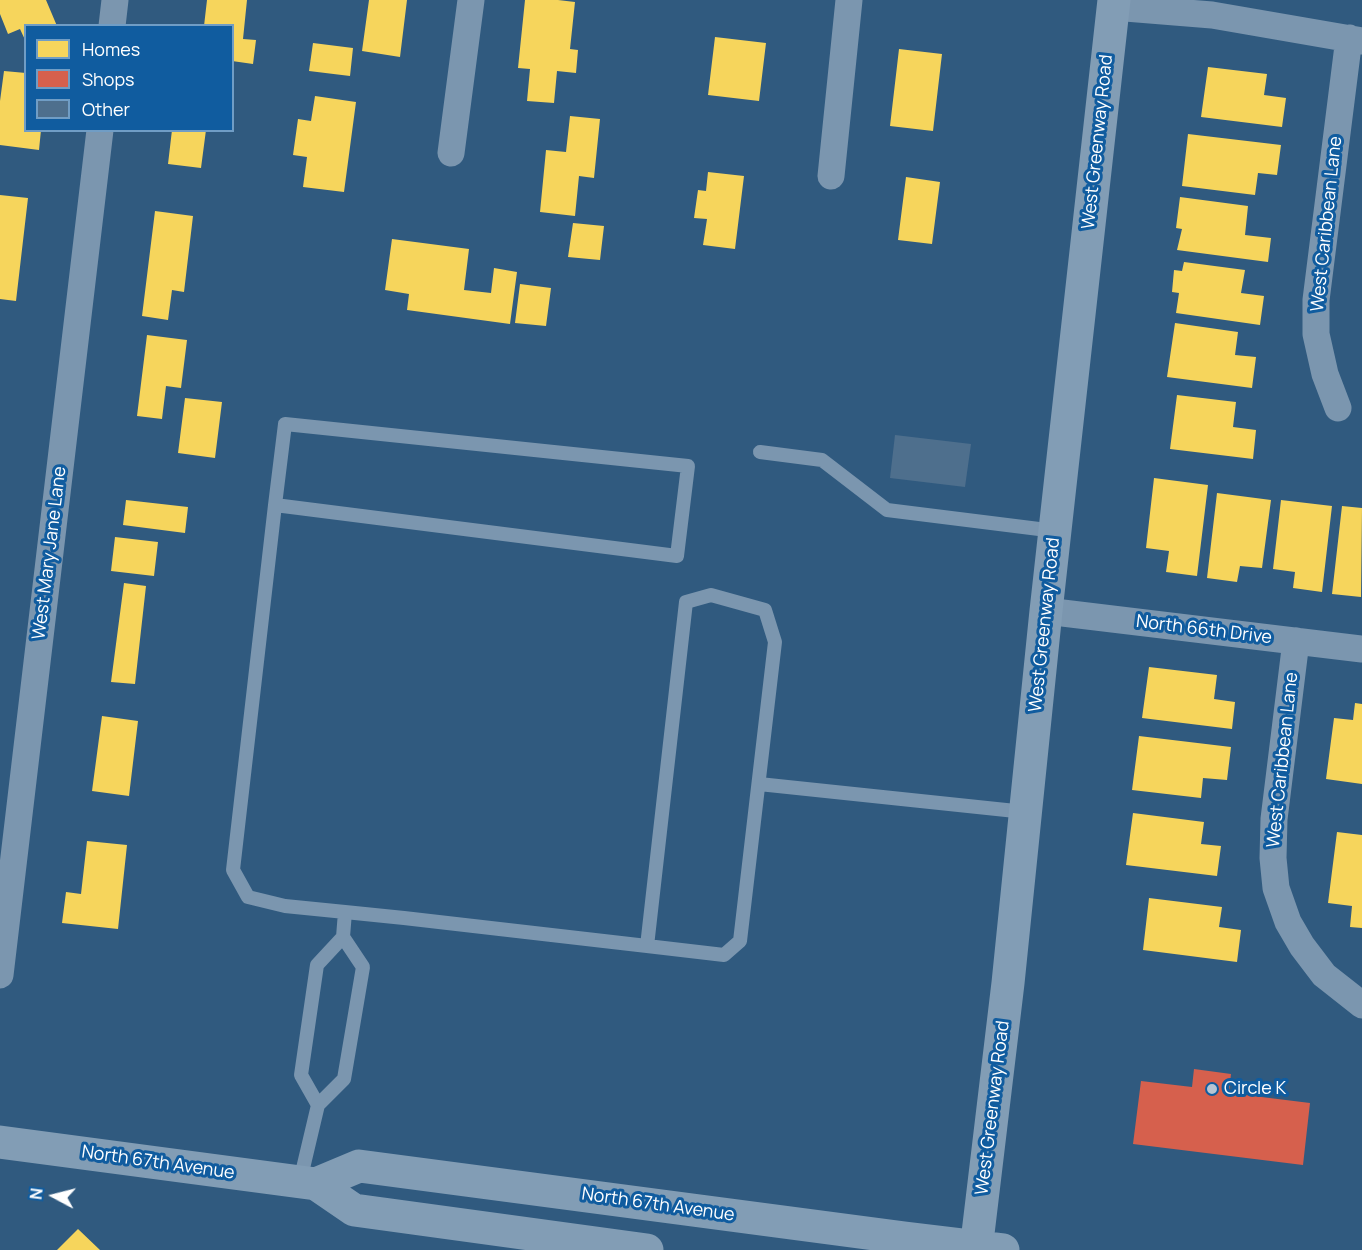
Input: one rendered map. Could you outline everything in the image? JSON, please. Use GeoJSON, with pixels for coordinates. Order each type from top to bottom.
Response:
{"type":"FeatureCollection","features":[{"type":"Feature","properties":{"kind":"main road","name":"West Greenway Road"},"geometry":{"type":"LineString","coordinates":[[985,1249],[1006,995],[1046,610],[1114,4]]}},
{"type":"Feature","properties":{"kind":"main road","name":"North 67th Avenue"},"geometry":{"type":"LineString","coordinates":[[0,1142],[308,1183],[354,1210],[647,1250]]}},
{"type":"Feature","properties":{"kind":"main road","name":"North 67th Avenue"},"geometry":{"type":"LineString","coordinates":[[308,1183],[359,1166],[985,1249]]}},
{"type":"Feature","properties":{"kind":"street"},"geometry":{"type":"LineString","coordinates":[[112,24],[115,0]]}},
{"type":"Feature","properties":{"kind":"street"},"geometry":{"type":"LineString","coordinates":[[451,153],[471,0]]}},
{"type":"Feature","properties":{"kind":"street"},"geometry":{"type":"LineString","coordinates":[[831,176],[849,0]]}},
{"type":"Feature","properties":{"kind":"street"},"geometry":{"type":"LineString","coordinates":[[1114,4],[1212,15],[1358,37]]}},
{"type":"Feature","properties":{"kind":"street","name":"West Caribbean Lane"},"geometry":{"type":"LineString","coordinates":[[1338,408],[1325,374],[1316,334],[1316,300],[1358,37]]}},
{"type":"Feature","properties":{"kind":"street","name":"West Mary Jane Lane"},"geometry":{"type":"LineString","coordinates":[[0,975],[100,132]]}},
{"type":"Feature","properties":{"kind":"street","name":"North 66th Drive"},"geometry":{"type":"LineString","coordinates":[[1046,610],[1362,649]]}},
{"type":"Feature","properties":{"kind":"street","name":"West Caribbean Lane"},"geometry":{"type":"LineString","coordinates":[[1296,641],[1274,819],[1273,858],[1276,888],[1288,922],[1302,946],[1324,975],[1362,1005]]}},
{"type":"Feature","properties":{"kind":"lane"},"geometry":{"type":"LineString","coordinates":[[275,505],[677,556],[688,466],[285,424],[275,505],[233,870],[248,897],[285,906],[724,955],[740,941],[775,642],[765,610],[711,595],[686,602],[647,946]]}},
{"type":"Feature","properties":{"kind":"lane"},"geometry":{"type":"LineString","coordinates":[[760,452],[822,460],[887,510],[1055,531]]}},
{"type":"Feature","properties":{"kind":"lane"},"geometry":{"type":"LineString","coordinates":[[759,784],[1026,812]]}},
{"type":"Feature","properties":{"kind":"lane"},"geometry":{"type":"LineString","coordinates":[[318,1105],[345,1080],[363,967],[343,937],[345,912]]}},
{"type":"Feature","properties":{"kind":"lane"},"geometry":{"type":"LineString","coordinates":[[308,1183],[318,1105],[301,1075],[310,1009],[317,965],[343,937]]}},
{"type":"Feature","properties":{"kind":"building: Homes"},"geometry":{"type":"Polygon","coordinates":[[[0,0],[46,0],[56,24],[24,24],[24,38],[20,29],[8,34],[0,14],[0,0]]]}},
{"type":"Feature","properties":{"kind":"building: Homes"},"geometry":{"type":"Polygon","coordinates":[[[207,0],[247,0],[243,39],[256,40],[253,64],[234,61],[234,24],[204,24],[207,0]]]}},
{"type":"Feature","properties":{"kind":"building: Homes"},"geometry":{"type":"Polygon","coordinates":[[[369,0],[407,0],[400,57],[362,51],[369,0]]]}},
{"type":"Feature","properties":{"kind":"building: Homes"},"geometry":{"type":"Polygon","coordinates":[[[525,0],[575,2],[570,49],[578,50],[576,73],[557,71],[554,103],[527,101],[530,69],[518,68],[525,0]]]}},
{"type":"Feature","properties":{"kind":"building: Homes"},"geometry":{"type":"Polygon","coordinates":[[[715,37],[766,43],[759,101],[708,95],[715,37]]]}},
{"type":"Feature","properties":{"kind":"building: Homes"},"geometry":{"type":"Polygon","coordinates":[[[313,43],[353,48],[350,76],[309,71],[313,43]]]}},
{"type":"Feature","properties":{"kind":"building: Homes"},"geometry":{"type":"Polygon","coordinates":[[[899,49],[942,54],[933,131],[890,126],[899,49]]]}},
{"type":"Feature","properties":{"kind":"building: Homes"},"geometry":{"type":"Polygon","coordinates":[[[1208,67],[1267,74],[1264,95],[1286,98],[1282,127],[1201,117],[1208,67]]]}},
{"type":"Feature","properties":{"kind":"building: Homes"},"geometry":{"type":"Polygon","coordinates":[[[4,71],[24,73],[24,132],[41,132],[39,150],[0,145],[0,101],[4,71]]]}},
{"type":"Feature","properties":{"kind":"building: Homes"},"geometry":{"type":"Polygon","coordinates":[[[315,96],[356,102],[344,192],[303,187],[307,157],[293,155],[298,119],[311,121],[315,96]]]}},
{"type":"Feature","properties":{"kind":"building: Homes"},"geometry":{"type":"Polygon","coordinates":[[[570,116],[600,119],[594,178],[579,176],[575,216],[540,212],[546,150],[566,152],[570,116]]]}},
{"type":"Feature","properties":{"kind":"building: Homes"},"geometry":{"type":"Polygon","coordinates":[[[172,132],[206,132],[201,168],[168,164],[172,132]]]}},
{"type":"Feature","properties":{"kind":"building: Homes"},"geometry":{"type":"Polygon","coordinates":[[[1188,134],[1281,145],[1277,175],[1258,173],[1255,195],[1182,186],[1188,134]]]}},
{"type":"Feature","properties":{"kind":"building: Homes"},"geometry":{"type":"Polygon","coordinates":[[[708,172],[744,176],[735,249],[703,245],[707,219],[694,218],[698,190],[706,191],[708,172]]]}},
{"type":"Feature","properties":{"kind":"building: Homes"},"geometry":{"type":"Polygon","coordinates":[[[906,177],[940,182],[932,244],[898,240],[906,177]]]}},
{"type":"Feature","properties":{"kind":"building: Homes"},"geometry":{"type":"Polygon","coordinates":[[[0,195],[28,198],[16,301],[0,299],[0,195]]]}},
{"type":"Feature","properties":{"kind":"building: Homes"},"geometry":{"type":"Polygon","coordinates":[[[1180,197],[1248,206],[1245,235],[1271,238],[1268,262],[1177,250],[1182,229],[1176,228],[1180,197]]]}},
{"type":"Feature","properties":{"kind":"building: Homes"},"geometry":{"type":"Polygon","coordinates":[[[155,211],[193,216],[184,292],[172,290],[168,320],[142,316],[155,211]]]}},
{"type":"Feature","properties":{"kind":"building: Homes"},"geometry":{"type":"Polygon","coordinates":[[[573,223],[604,226],[600,260],[568,257],[573,223]]]}},
{"type":"Feature","properties":{"kind":"building: Homes"},"geometry":{"type":"Polygon","coordinates":[[[392,239],[469,249],[464,290],[491,293],[494,268],[517,272],[510,324],[407,310],[409,294],[385,290],[392,239]]]}},
{"type":"Feature","properties":{"kind":"building: Homes"},"geometry":{"type":"Polygon","coordinates":[[[1184,262],[1245,270],[1241,293],[1264,296],[1260,325],[1176,313],[1179,293],[1172,292],[1174,270],[1182,271],[1184,262]]]}},
{"type":"Feature","properties":{"kind":"building: Homes"},"geometry":{"type":"Polygon","coordinates":[[[520,284],[551,288],[546,326],[515,323],[520,284]]]}},
{"type":"Feature","properties":{"kind":"building: Homes"},"geometry":{"type":"Polygon","coordinates":[[[1175,323],[1238,332],[1235,355],[1256,357],[1252,388],[1167,377],[1175,323]]]}},
{"type":"Feature","properties":{"kind":"building: Homes"},"geometry":{"type":"Polygon","coordinates":[[[147,335],[187,340],[181,388],[166,386],[162,419],[137,416],[147,335]]]}},
{"type":"Feature","properties":{"kind":"building: Homes"},"geometry":{"type":"Polygon","coordinates":[[[1177,395],[1236,402],[1233,427],[1256,430],[1253,459],[1170,449],[1177,395]]]}},
{"type":"Feature","properties":{"kind":"building: Homes"},"geometry":{"type":"Polygon","coordinates":[[[185,398],[222,402],[215,458],[178,453],[185,398]]]}},
{"type":"Feature","properties":{"kind":"building: Homes"},"geometry":{"type":"Polygon","coordinates":[[[1154,478],[1208,485],[1197,576],[1166,572],[1169,551],[1146,548],[1154,478]]]}},
{"type":"Feature","properties":{"kind":"building: Homes"},"geometry":{"type":"Polygon","coordinates":[[[1217,493],[1271,500],[1262,568],[1240,566],[1237,582],[1207,578],[1217,493]]]}},
{"type":"Feature","properties":{"kind":"building: Homes"},"geometry":{"type":"Polygon","coordinates":[[[126,500],[188,507],[185,533],[123,525],[126,500]]]}},
{"type":"Feature","properties":{"kind":"building: Homes"},"geometry":{"type":"Polygon","coordinates":[[[1281,500],[1332,506],[1322,592],[1293,588],[1295,572],[1273,569],[1281,500]]]}},
{"type":"Feature","properties":{"kind":"building: Homes"},"geometry":{"type":"Polygon","coordinates":[[[1342,506],[1362,508],[1361,597],[1332,594],[1342,506]]]}},
{"type":"Feature","properties":{"kind":"building: Homes"},"geometry":{"type":"Polygon","coordinates":[[[115,537],[158,542],[154,576],[111,571],[115,537]]]}},
{"type":"Feature","properties":{"kind":"building: Homes"},"geometry":{"type":"Polygon","coordinates":[[[124,583],[146,586],[135,684],[111,682],[124,583]]]}},
{"type":"Feature","properties":{"kind":"building: Homes"},"geometry":{"type":"Polygon","coordinates":[[[1149,667],[1217,675],[1214,699],[1235,702],[1232,729],[1142,718],[1149,667]]]}},
{"type":"Feature","properties":{"kind":"building: Homes"},"geometry":{"type":"Polygon","coordinates":[[[1355,703],[1362,704],[1362,784],[1326,779],[1334,718],[1353,720],[1355,703]]]}},
{"type":"Feature","properties":{"kind":"building: Homes"},"geometry":{"type":"Polygon","coordinates":[[[102,716],[138,721],[129,796],[92,791],[102,716]]]}},
{"type":"Feature","properties":{"kind":"building: Homes"},"geometry":{"type":"Polygon","coordinates":[[[1139,736],[1231,747],[1227,780],[1203,778],[1201,798],[1132,790],[1139,736]]]}},
{"type":"Feature","properties":{"kind":"building: Homes"},"geometry":{"type":"Polygon","coordinates":[[[1133,813],[1204,822],[1201,844],[1221,846],[1217,876],[1126,865],[1133,813]]]}},
{"type":"Feature","properties":{"kind":"building: Homes"},"geometry":{"type":"Polygon","coordinates":[[[1337,832],[1362,835],[1362,928],[1350,927],[1352,906],[1328,903],[1337,832]]]}},
{"type":"Feature","properties":{"kind":"building: Homes"},"geometry":{"type":"Polygon","coordinates":[[[87,841],[127,845],[118,929],[62,923],[66,892],[81,894],[87,841]]]}},
{"type":"Feature","properties":{"kind":"building: Homes"},"geometry":{"type":"Polygon","coordinates":[[[1149,898],[1222,907],[1219,927],[1241,930],[1237,962],[1143,950],[1149,898]]]}},
{"type":"Feature","properties":{"kind":"building: Homes"},"geometry":{"type":"Polygon","coordinates":[[[78,1229],[100,1250],[57,1250],[78,1229]]]}},
{"type":"Feature","properties":{"kind":"building: Shops"},"geometry":{"type":"Polygon","coordinates":[[[1194,1069],[1231,1074],[1229,1093],[1310,1103],[1303,1165],[1133,1144],[1141,1081],[1192,1087],[1194,1069]]]}},
{"type":"Feature","properties":{"kind":"building: Other"},"geometry":{"type":"Polygon","coordinates":[[[895,435],[971,444],[965,487],[890,478],[895,435]]]}},
{"type":"Feature","properties":{"kind":"place","name":"Circle K"},"geometry":{"type":"Point","coordinates":[1212,1089]}}]}
